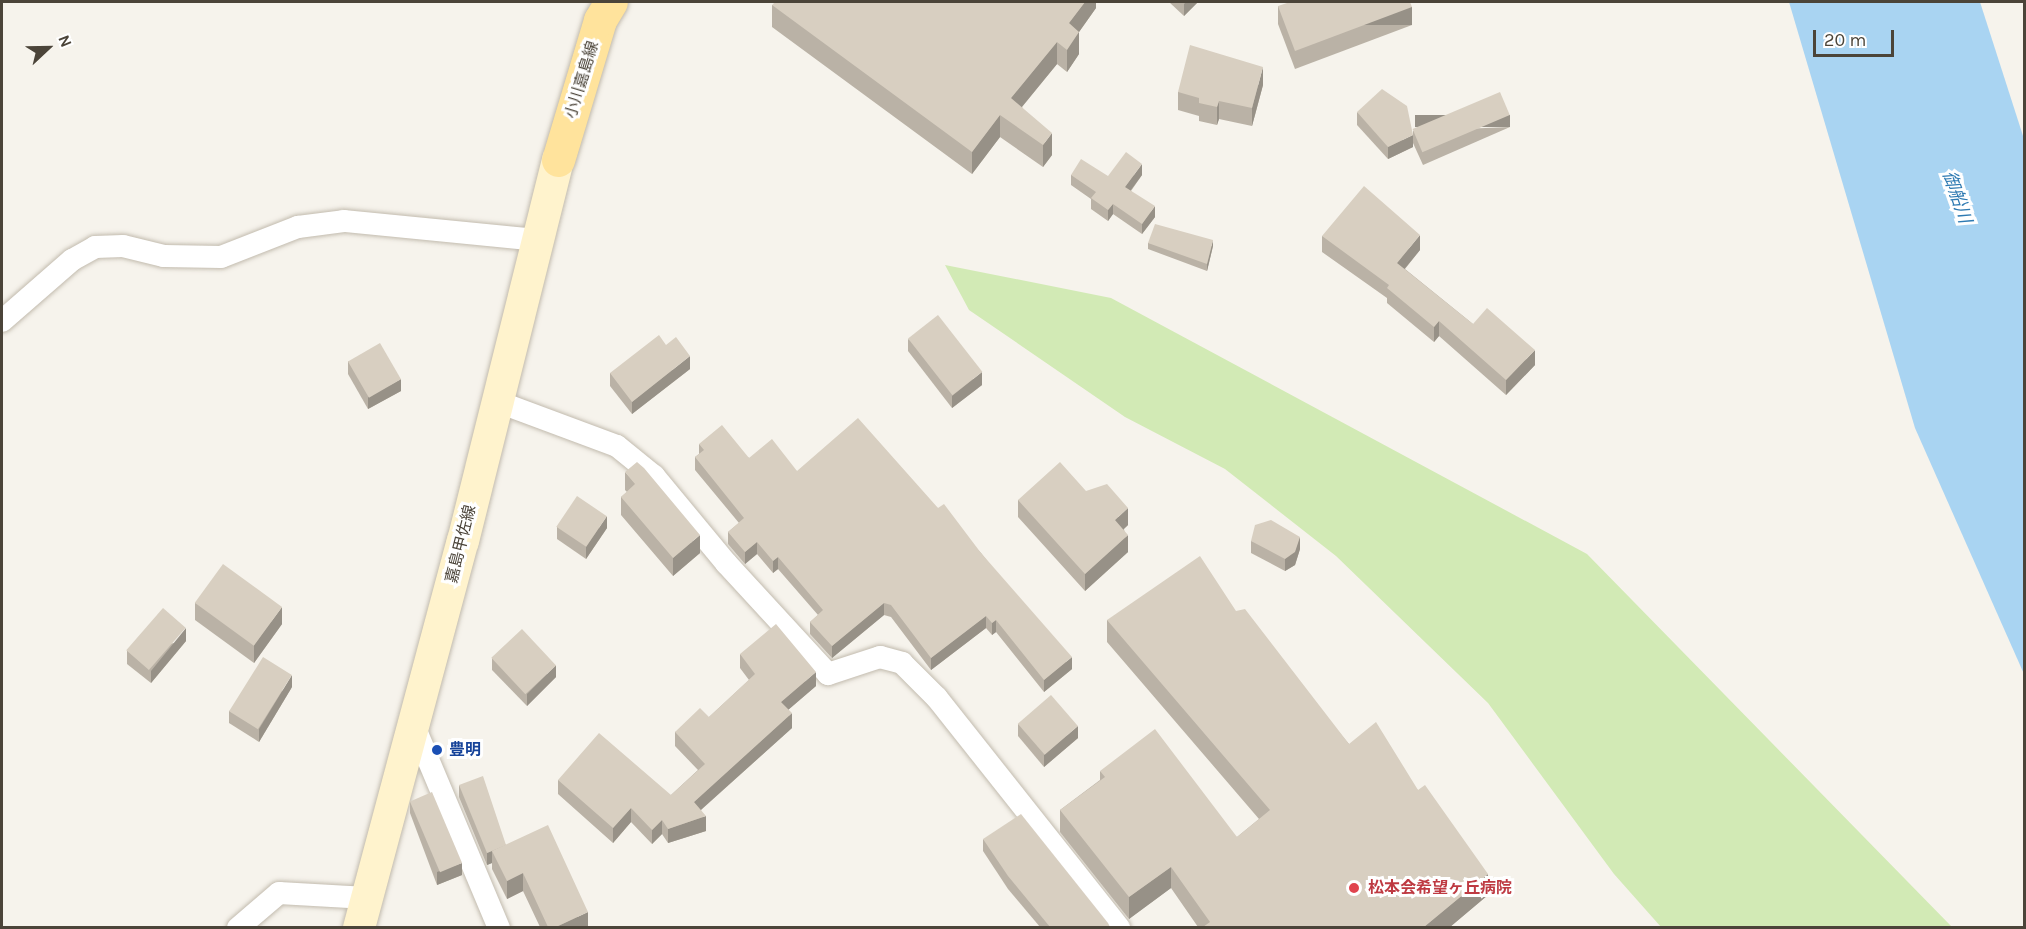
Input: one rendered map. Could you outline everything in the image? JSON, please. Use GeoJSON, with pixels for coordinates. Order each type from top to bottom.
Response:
{"type":"FeatureCollection","features":[{"type":"Feature","properties":{"kind":"main road","name":"小川嘉島線"},"geometry":{"type":"LineString","coordinates":[[558,160],[600,20],[610,2]]}},
{"type":"Feature","properties":{"kind":"main road","name":"嘉島甲佐線"},"geometry":{"type":"LineString","coordinates":[[363,913],[414,726],[558,160]]}},
{"type":"Feature","properties":{"kind":"street"},"geometry":{"type":"LineString","coordinates":[[2,321],[72,260],[95,247],[123,246],[164,256],[221,257],[298,227],[344,221],[538,240]]}},
{"type":"Feature","properties":{"kind":"street"},"geometry":{"type":"LineString","coordinates":[[496,401],[617,446],[654,476],[726,563],[828,674],[880,657],[902,663],[937,698],[1119,927]]}},
{"type":"Feature","properties":{"kind":"street"},"geometry":{"type":"LineString","coordinates":[[414,726],[499,927]]}},
{"type":"Feature","properties":{"kind":"street"},"geometry":{"type":"LineString","coordinates":[[238,927],[279,893],[363,913]]}},
{"type":"Feature","properties":{"kind":"green space"},"geometry":{"type":"Polygon","coordinates":[[[945,265],[1111,298],[1587,554],[1952,927],[1661,927],[1614,874],[1488,703],[1336,556],[1225,469],[1125,417],[969,310],[945,265]]]}},
{"type":"Feature","properties":{"kind":"water","name":"御船川"},"geometry":{"type":"Polygon","coordinates":[[[1789,2],[1980,2],[2024,139],[2024,674],[1915,428],[1789,2]]]}},
{"type":"Feature","properties":{"kind":"building"},"geometry":{"type":"Polygon","coordinates":[[[775,2],[1085,2],[1069,23],[1079,32],[1067,50],[1057,42],[1011,98],[1052,133],[1043,145],[1000,115],[972,152],[772,5],[775,2]]]}},
{"type":"Feature","properties":{"kind":"building"},"geometry":{"type":"Polygon","coordinates":[[[1290,2],[1410,2],[1412,7],[1295,51],[1278,6],[1290,2]]]}},
{"type":"Feature","properties":{"kind":"building"},"geometry":{"type":"Polygon","coordinates":[[[1190,45],[1263,67],[1252,108],[1219,101],[1217,107],[1199,103],[1199,98],[1178,92],[1190,45]]]}},
{"type":"Feature","properties":{"kind":"building"},"geometry":{"type":"Polygon","coordinates":[[[1382,89],[1407,106],[1413,135],[1388,147],[1357,112],[1382,89]]]}},
{"type":"Feature","properties":{"kind":"building"},"geometry":{"type":"Polygon","coordinates":[[[1500,92],[1510,115],[1422,152],[1413,129],[1500,92]]]}},
{"type":"Feature","properties":{"kind":"building"},"geometry":{"type":"Polygon","coordinates":[[[1126,152],[1142,164],[1125,187],[1155,206],[1142,224],[1113,204],[1108,210],[1091,198],[1096,192],[1071,175],[1081,159],[1108,176],[1126,152]]]}},
{"type":"Feature","properties":{"kind":"building"},"geometry":{"type":"Polygon","coordinates":[[[1364,186],[1420,235],[1397,263],[1473,324],[1487,308],[1535,350],[1506,380],[1439,321],[1434,327],[1387,288],[1389,285],[1322,236],[1364,186]]]}},
{"type":"Feature","properties":{"kind":"building"},"geometry":{"type":"Polygon","coordinates":[[[1155,224],[1213,240],[1207,264],[1148,243],[1155,224]]]}},
{"type":"Feature","properties":{"kind":"building"},"geometry":{"type":"Polygon","coordinates":[[[938,315],[982,372],[952,395],[908,338],[938,315]]]}},
{"type":"Feature","properties":{"kind":"building"},"geometry":{"type":"Polygon","coordinates":[[[659,335],[666,345],[676,337],[690,356],[632,402],[610,373],[659,335]]]}},
{"type":"Feature","properties":{"kind":"building"},"geometry":{"type":"Polygon","coordinates":[[[380,343],[401,379],[369,398],[348,362],[380,343]]]}},
{"type":"Feature","properties":{"kind":"building"},"geometry":{"type":"Polygon","coordinates":[[[858,418],[938,508],[944,504],[981,553],[1072,657],[1044,680],[996,620],[992,623],[986,616],[931,658],[891,605],[884,603],[832,646],[810,622],[823,610],[778,557],[773,561],[757,542],[745,552],[728,532],[744,518],[695,457],[704,450],[699,444],[722,425],[749,458],[772,439],[797,471],[858,418]]]}},
{"type":"Feature","properties":{"kind":"building"},"geometry":{"type":"Polygon","coordinates":[[[637,462],[700,535],[673,558],[621,497],[635,484],[625,472],[637,462]]]}},
{"type":"Feature","properties":{"kind":"building"},"geometry":{"type":"Polygon","coordinates":[[[1060,462],[1086,491],[1107,484],[1128,508],[1115,520],[1128,535],[1085,574],[1018,500],[1060,462]]]}},
{"type":"Feature","properties":{"kind":"building"},"geometry":{"type":"Polygon","coordinates":[[[577,496],[607,516],[586,547],[556,527],[577,496]]]}},
{"type":"Feature","properties":{"kind":"building"},"geometry":{"type":"Polygon","coordinates":[[[1271,520],[1300,537],[1295,552],[1285,559],[1251,541],[1255,525],[1271,520]]]}},
{"type":"Feature","properties":{"kind":"building"},"geometry":{"type":"Polygon","coordinates":[[[1200,556],[1236,611],[1245,609],[1349,744],[1376,722],[1418,790],[1425,785],[1488,874],[1424,927],[1203,927],[1210,922],[1171,867],[1129,897],[1060,810],[1105,777],[1100,771],[1155,729],[1237,837],[1270,810],[1107,620],[1200,556]]]}},
{"type":"Feature","properties":{"kind":"building"},"geometry":{"type":"Polygon","coordinates":[[[223,564],[282,607],[254,646],[195,603],[223,564]]]}},
{"type":"Feature","properties":{"kind":"building"},"geometry":{"type":"Polygon","coordinates":[[[163,608],[186,628],[149,670],[126,650],[163,608]]]}},
{"type":"Feature","properties":{"kind":"building"},"geometry":{"type":"Polygon","coordinates":[[[776,624],[816,672],[781,702],[792,713],[694,802],[706,816],[668,829],[662,820],[652,830],[631,808],[613,828],[558,780],[599,733],[671,795],[705,764],[675,732],[700,708],[709,717],[755,674],[740,654],[776,624]]]}},
{"type":"Feature","properties":{"kind":"building"},"geometry":{"type":"Polygon","coordinates":[[[522,629],[556,666],[525,694],[491,658],[522,629]]]}},
{"type":"Feature","properties":{"kind":"building"},"geometry":{"type":"Polygon","coordinates":[[[263,657],[292,675],[258,729],[229,711],[263,657]]]}},
{"type":"Feature","properties":{"kind":"building"},"geometry":{"type":"Polygon","coordinates":[[[1051,695],[1078,726],[1045,755],[1018,724],[1051,695]]]}},
{"type":"Feature","properties":{"kind":"building"},"geometry":{"type":"Polygon","coordinates":[[[483,776],[506,845],[487,853],[459,785],[483,776]]]}},
{"type":"Feature","properties":{"kind":"building"},"geometry":{"type":"Polygon","coordinates":[[[432,792],[462,863],[440,872],[410,801],[432,792]]]}},
{"type":"Feature","properties":{"kind":"building"},"geometry":{"type":"Polygon","coordinates":[[[1021,814],[1110,927],[1050,927],[1008,876],[983,839],[1021,814]]]}},
{"type":"Feature","properties":{"kind":"building"},"geometry":{"type":"Polygon","coordinates":[[[548,825],[588,912],[556,927],[548,927],[523,873],[507,881],[492,851],[548,825]]]}},
{"type":"Feature","properties":{"kind":"place","name":"豊明"},"geometry":{"type":"Point","coordinates":[437,750]}},
{"type":"Feature","properties":{"kind":"place","name":"松本会希望ヶ丘病院"},"geometry":{"type":"Point","coordinates":[1354,888]}}]}
